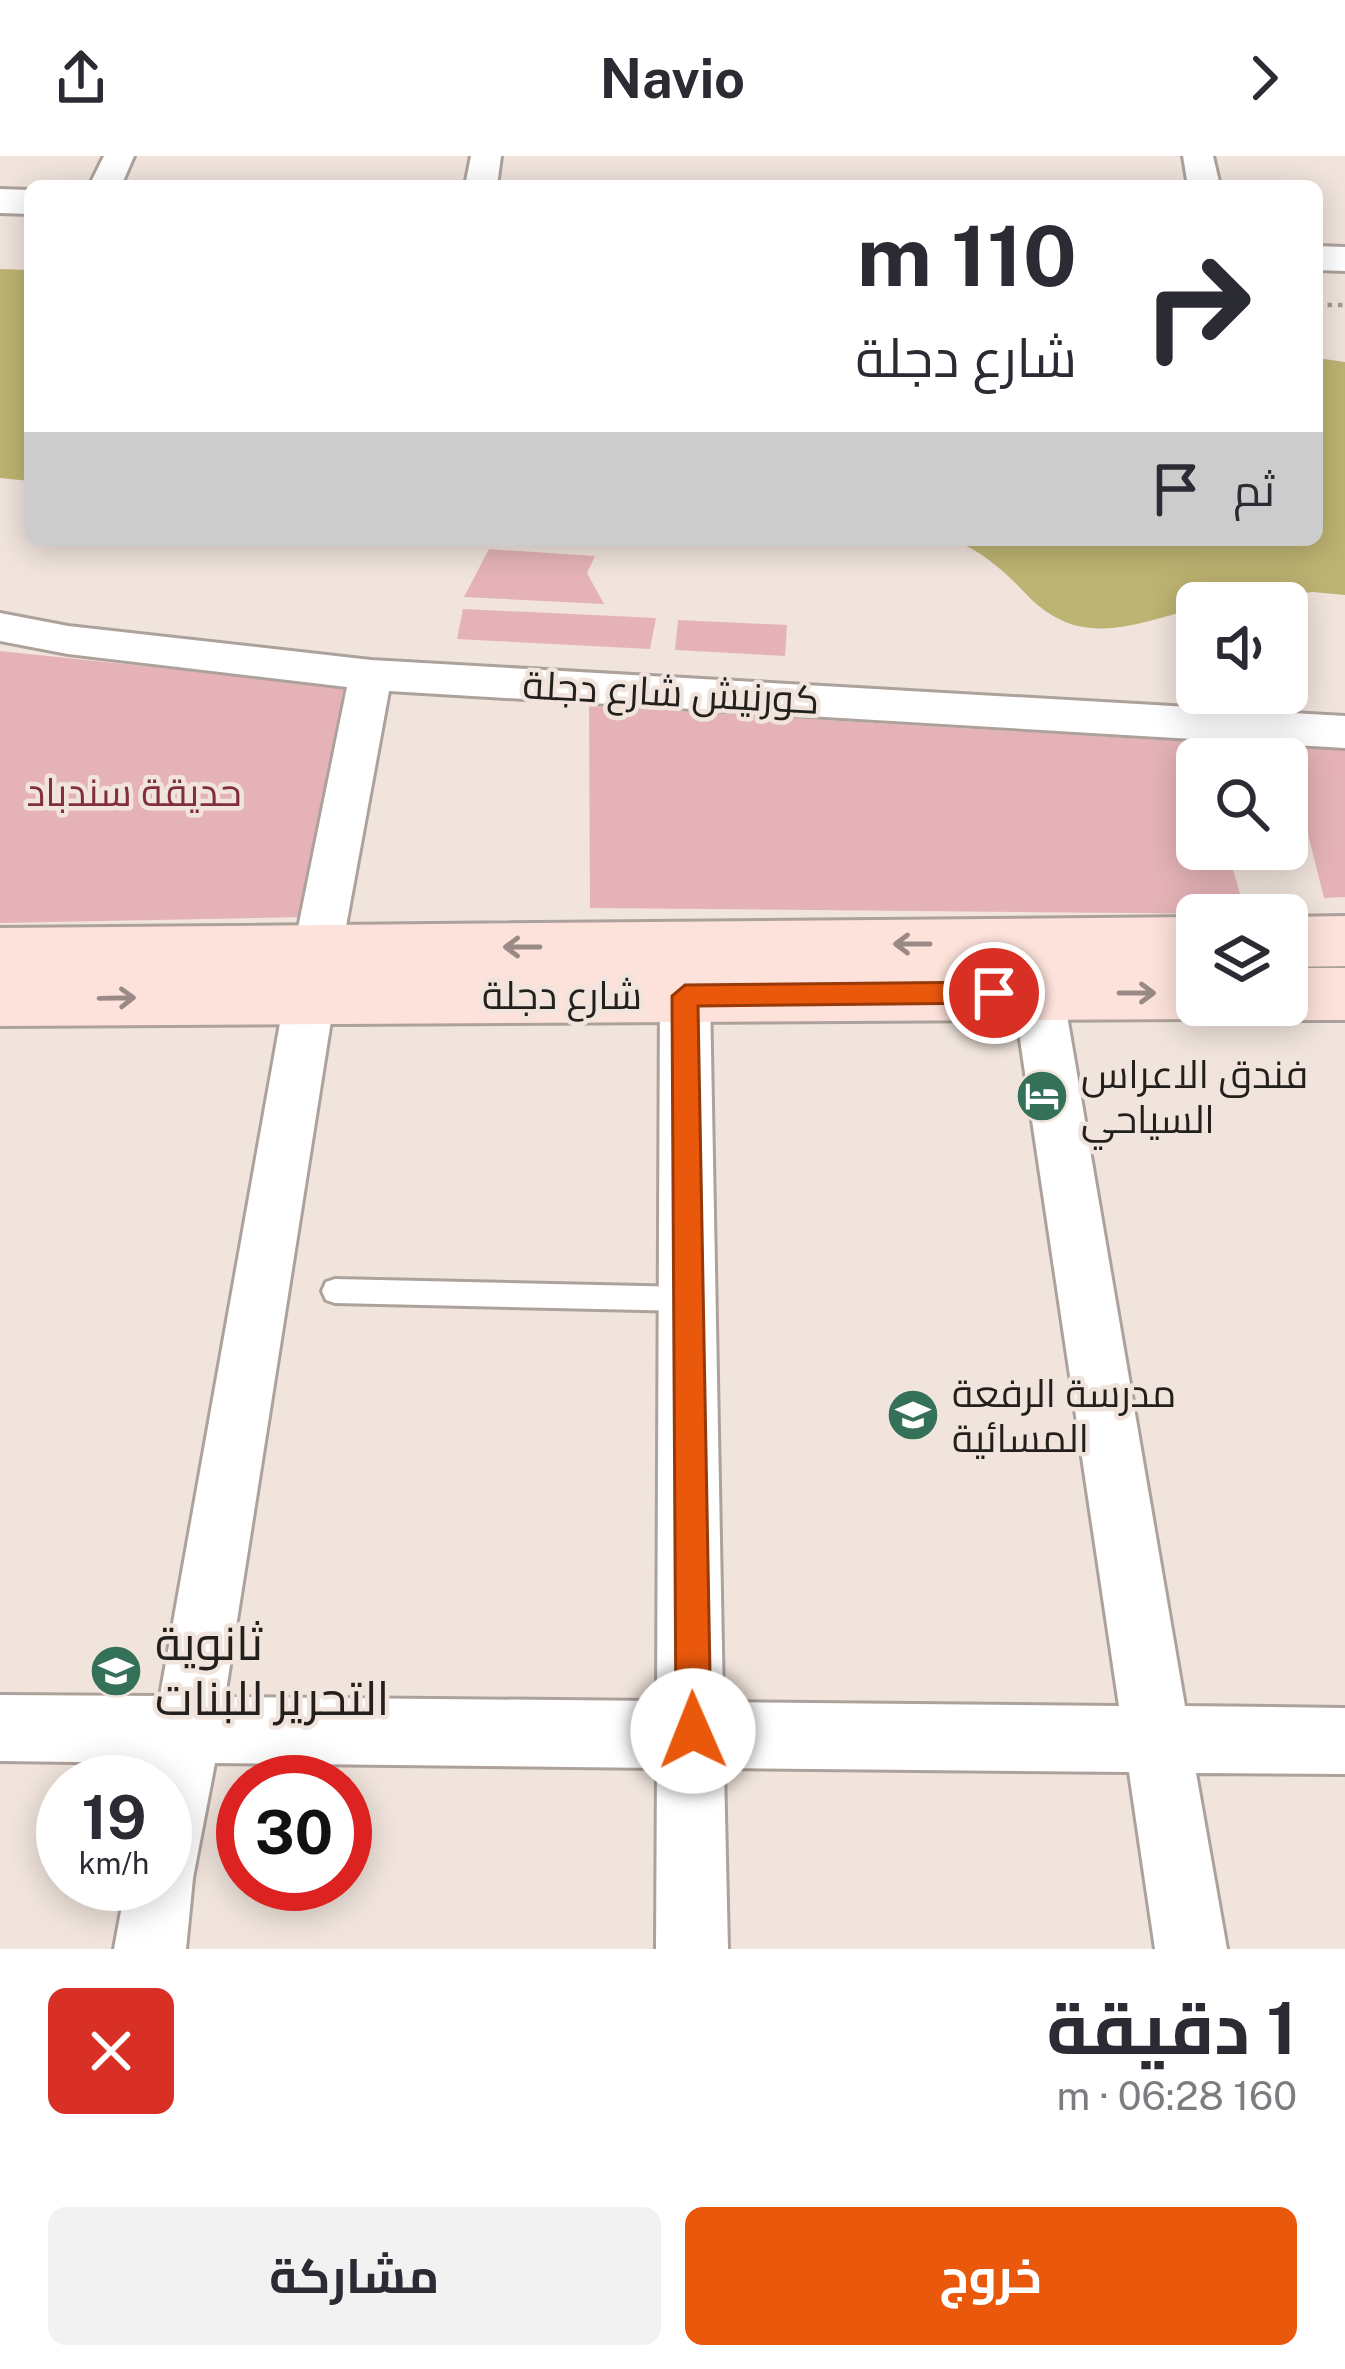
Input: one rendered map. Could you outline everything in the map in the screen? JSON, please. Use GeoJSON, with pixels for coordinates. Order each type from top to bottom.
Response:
{"type":"FeatureCollection","features":[{"type":"Feature","properties":{"kind":"main road"},"geometry":{"type":"LineString","coordinates":[[1308,942],[1345,941]]}},
{"type":"Feature","properties":{"kind":"main road","name":"شارع دجلة"},"geometry":{"type":"LineString","coordinates":[[0,1000],[314,972],[1176,943]]}},
{"type":"Feature","properties":{"kind":"main road","name":"شارع دجلة"},"geometry":{"type":"LineString","coordinates":[[0,953],[685,996],[1176,993]]}},
{"type":"Feature","properties":{"kind":"main road"},"geometry":{"type":"LineString","coordinates":[[1308,994],[1345,994]]}},
{"type":"Feature","properties":{"kind":"street","name":"كورنيش شارع دجلة"},"geometry":{"type":"LineString","coordinates":[[0,627],[68,640],[371,675],[1345,732]]}},
{"type":"Feature","properties":{"kind":"street"},"geometry":{"type":"LineString","coordinates":[[184,1755],[314,972],[371,675]]}},
{"type":"Feature","properties":{"kind":"street"},"geometry":{"type":"LineString","coordinates":[[1038,992],[1190,1949]]}},
{"type":"Feature","properties":{"kind":"street"},"geometry":{"type":"LineString","coordinates":[[685,996],[692,1949]]}},
{"type":"Feature","properties":{"kind":"street"},"geometry":{"type":"LineString","coordinates":[[0,1728],[693,1731],[1345,1741]]}},
{"type":"Feature","properties":{"kind":"street"},"geometry":{"type":"LineString","coordinates":[[150,1949],[156,1911]]}},
{"type":"Feature","properties":{"kind":"lane"},"geometry":{"type":"LineString","coordinates":[[335,1291],[687,1299]]}},
{"type":"Feature","properties":{"kind":"green space"},"geometry":{"type":"Polygon","coordinates":[[[489,549],[595,556],[587,573],[604,604],[464,597],[489,549]]]}},
{"type":"Feature","properties":{"kind":"green space"},"geometry":{"type":"Polygon","coordinates":[[[463,609],[656,618],[650,649],[457,639],[463,609]]]}},
{"type":"Feature","properties":{"kind":"green space"},"geometry":{"type":"Polygon","coordinates":[[[678,620],[787,625],[785,656],[675,650],[678,620]]]}},
{"type":"Feature","properties":{"kind":"green space","name":"حديقة سندباد"},"geometry":{"type":"Polygon","coordinates":[[[0,651],[344,687],[307,917],[0,923],[0,651]]]}},
{"type":"Feature","properties":{"kind":"green space"},"geometry":{"type":"Polygon","coordinates":[[[589,706],[1176,741],[1176,870],[1233,870],[1240,894],[1176,894],[1176,913],[590,908],[589,706]]]}},
{"type":"Feature","properties":{"kind":"green space"},"geometry":{"type":"Polygon","coordinates":[[[1308,748],[1345,750],[1345,897],[1324,898],[1308,834],[1308,748]]]}},
{"type":"Feature","properties":{"kind":"shaded area"},"geometry":{"type":"Polygon","coordinates":[[[0,269],[24,270],[24,480],[0,478],[0,269]]]}},
{"type":"Feature","properties":{"kind":"shaded area"},"geometry":{"type":"Polygon","coordinates":[[[1323,359],[1345,362],[1345,595],[1308,592],[1308,582],[1176,582],[1176,613],[1130,625],[1088,628],[1048,613],[994,563],[966,546],[1323,546],[1323,359]]]}},
{"type":"Feature","properties":{"kind":"place","name":"فندق الاعراس السياحي"},"geometry":{"type":"Point","coordinates":[1042,1096]}},
{"type":"Feature","properties":{"kind":"place","name":"مدرسة الرفعة المسائية"},"geometry":{"type":"Point","coordinates":[913,1415]}},
{"type":"Feature","properties":{"kind":"place","name":"ثانوية التحرير للبنات"},"geometry":{"type":"Point","coordinates":[116,1671]}},
{"type":"Feature","properties":{"kind":"route"},"geometry":{"type":"LineString","coordinates":[[693,1731],[685,996],[994,993]]}}]}
